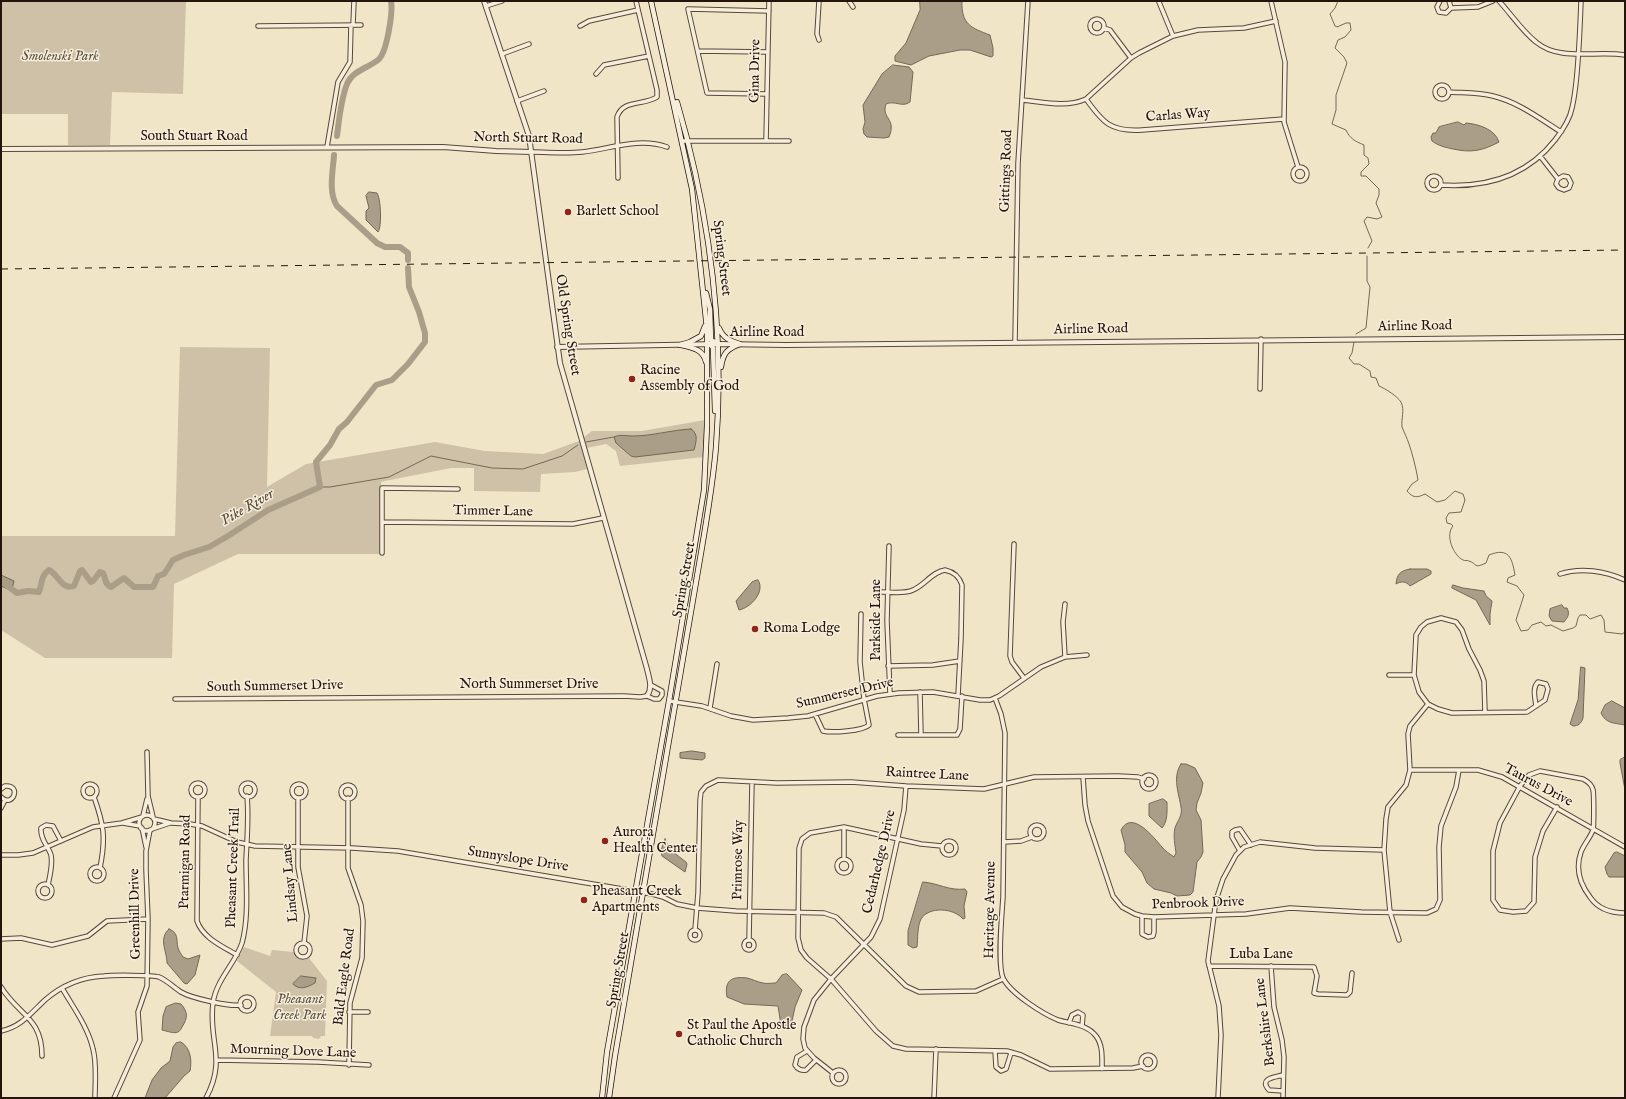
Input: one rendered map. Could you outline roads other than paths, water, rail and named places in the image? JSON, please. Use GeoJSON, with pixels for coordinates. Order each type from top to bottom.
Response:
{"type":"FeatureCollection","features":[{"type":"Feature","properties":{"kind":"main road","name":"Spring Street"},"geometry":{"type":"LineString","coordinates":[[602,1098],[607,1052],[669,701],[704,490],[708,344],[703,280],[692,189],[683,142],[651,1]]}},
{"type":"Feature","properties":{"kind":"main road","name":"Spring Street"},"geometry":{"type":"LineString","coordinates":[[609,1098],[709,504],[717,432],[718,344],[712,261],[704,211],[688,141],[666,66]]}},
{"type":"Feature","properties":{"kind":"main road"},"geometry":{"type":"LineString","coordinates":[[703,280],[709,302],[711,340],[718,344]]}},
{"type":"Feature","properties":{"kind":"main road"},"geometry":{"type":"LineString","coordinates":[[680,345],[690,342],[700,336],[704,331],[706,312]]}},
{"type":"Feature","properties":{"kind":"main road"},"geometry":{"type":"LineString","coordinates":[[717,321],[723,336],[729,341],[740,344]]}},
{"type":"Feature","properties":{"kind":"main road"},"geometry":{"type":"LineString","coordinates":[[708,344],[713,348],[717,432]]}},
{"type":"Feature","properties":{"kind":"main road"},"geometry":{"type":"LineString","coordinates":[[718,378],[725,352],[740,344]]}},
{"type":"Feature","properties":{"kind":"main road"},"geometry":{"type":"LineString","coordinates":[[680,345],[701,352],[706,359],[708,369]]}},
{"type":"Feature","properties":{"kind":"main road"},"geometry":{"type":"LineString","coordinates":[[626,943],[634,944]]}},
{"type":"Feature","properties":{"kind":"main road"},"geometry":{"type":"LineString","coordinates":[[614,1013],[622,1015]]}},
{"type":"Feature","properties":{"kind":"street"},"geometry":{"type":"LineString","coordinates":[[326,147],[338,82],[350,62],[354,1]]}},
{"type":"Feature","properties":{"kind":"street","name":"Old Spring Street"},"geometry":{"type":"LineString","coordinates":[[484,1],[530,136],[556,347],[651,685]]}},
{"type":"Feature","properties":{"kind":"street"},"geometry":{"type":"LineString","coordinates":[[486,6],[502,1]]}},
{"type":"Feature","properties":{"kind":"street"},"geometry":{"type":"LineString","coordinates":[[618,178],[617,117],[619,111],[623,106],[652,100],[657,97],[658,90],[636,1]]}},
{"type":"Feature","properties":{"kind":"street","name":"Gina Drive"},"geometry":{"type":"LineString","coordinates":[[766,141],[769,1]]}},
{"type":"Feature","properties":{"kind":"street"},"geometry":{"type":"LineString","coordinates":[[819,1],[817,34],[819,40]]}},
{"type":"Feature","properties":{"kind":"street"},"geometry":{"type":"LineString","coordinates":[[849,1],[853,7]]}},
{"type":"Feature","properties":{"kind":"street","name":"Gittings Road"},"geometry":{"type":"LineString","coordinates":[[1015,342],[1018,163],[1028,1]]}},
{"type":"Feature","properties":{"kind":"street"},"geometry":{"type":"LineString","coordinates":[[1271,1],[1285,62],[1284,119],[1298,167]]}},
{"type":"Feature","properties":{"kind":"street"},"geometry":{"type":"LineString","coordinates":[[1440,1],[1437,7],[1442,13],[1448,12],[1451,8],[1478,7],[1493,1]]}},
{"type":"Feature","properties":{"kind":"street"},"geometry":{"type":"LineString","coordinates":[[1449,1],[1451,8]]}},
{"type":"Feature","properties":{"kind":"street"},"geometry":{"type":"LineString","coordinates":[[1499,1],[1531,37],[1542,47],[1557,52],[1625,55]]}},
{"type":"Feature","properties":{"kind":"street"},"geometry":{"type":"LineString","coordinates":[[1441,185],[1465,186],[1492,182],[1514,174],[1540,156],[1561,132],[1572,108],[1579,53],[1581,1]]}},
{"type":"Feature","properties":{"kind":"street"},"geometry":{"type":"LineString","coordinates":[[1159,2],[1173,36]]}},
{"type":"Feature","properties":{"kind":"street"},"geometry":{"type":"LineString","coordinates":[[767,94],[707,93],[688,9],[768,10]]}},
{"type":"Feature","properties":{"kind":"street"},"geometry":{"type":"LineString","coordinates":[[580,26],[589,21],[638,10]]}},
{"type":"Feature","properties":{"kind":"street"},"geometry":{"type":"LineString","coordinates":[[1095,19],[1099,19],[1103,21],[1104,28],[1099,33],[1094,32],[1091,29],[1091,22],[1095,19]]}},
{"type":"Feature","properties":{"kind":"street"},"geometry":{"type":"LineString","coordinates":[[1022,100],[1071,105],[1086,100],[1131,58],[1173,36],[1198,30],[1244,28],[1276,21]]}},
{"type":"Feature","properties":{"kind":"street"},"geometry":{"type":"LineString","coordinates":[[258,26],[361,25]]}},
{"type":"Feature","properties":{"kind":"street"},"geometry":{"type":"LineString","coordinates":[[1104,28],[1110,30],[1131,58]]}},
{"type":"Feature","properties":{"kind":"street"},"geometry":{"type":"LineString","coordinates":[[502,54],[529,44]]}},
{"type":"Feature","properties":{"kind":"street"},"geometry":{"type":"LineString","coordinates":[[698,51],[768,52]]}},
{"type":"Feature","properties":{"kind":"street"},"geometry":{"type":"LineString","coordinates":[[596,74],[604,65],[649,56]]}},
{"type":"Feature","properties":{"kind":"street"},"geometry":{"type":"LineString","coordinates":[[1442,85],[1448,87],[1449,92],[1447,97],[1444,99],[1438,98],[1435,93],[1437,87],[1442,85]]}},
{"type":"Feature","properties":{"kind":"street"},"geometry":{"type":"LineString","coordinates":[[518,101],[544,91]]}},
{"type":"Feature","properties":{"kind":"street"},"geometry":{"type":"LineString","coordinates":[[1449,92],[1478,93],[1505,99],[1521,107],[1561,132]]}},
{"type":"Feature","properties":{"kind":"street","name":"Carlas Way"},"geometry":{"type":"LineString","coordinates":[[1086,100],[1102,120],[1110,126],[1119,129],[1142,130],[1284,119]]}},
{"type":"Feature","properties":{"kind":"street"},"geometry":{"type":"LineString","coordinates":[[683,142],[789,141]]}},
{"type":"Feature","properties":{"kind":"street","name":"North Stuart Road"},"geometry":{"type":"LineString","coordinates":[[386,147],[443,147],[496,151],[580,152],[640,143],[658,144],[667,147]]}},
{"type":"Feature","properties":{"kind":"street","name":"South Stuart Road"},"geometry":{"type":"LineString","coordinates":[[1,149],[386,147]]}},
{"type":"Feature","properties":{"kind":"street"},"geometry":{"type":"LineString","coordinates":[[1540,156],[1558,179]]}},
{"type":"Feature","properties":{"kind":"street"},"geometry":{"type":"LineString","coordinates":[[1563,176],[1568,177],[1571,183],[1569,188],[1564,190],[1559,188],[1556,184],[1558,179],[1563,176]]}},
{"type":"Feature","properties":{"kind":"street","name":"Airline Road"},"geometry":{"type":"LineString","coordinates":[[556,347],[708,344],[1625,337]]}},
{"type":"Feature","properties":{"kind":"street"},"geometry":{"type":"LineString","coordinates":[[1260,389],[1261,339]]}},
{"type":"Feature","properties":{"kind":"street"},"geometry":{"type":"LineString","coordinates":[[382,553],[382,488],[458,488]]}},
{"type":"Feature","properties":{"kind":"street","name":"Timmer Lane"},"geometry":{"type":"LineString","coordinates":[[382,522],[574,524],[604,518]]}},
{"type":"Feature","properties":{"kind":"street"},"geometry":{"type":"LineString","coordinates":[[1014,544],[1010,656],[1016,668],[1024,678]]}},
{"type":"Feature","properties":{"kind":"street","name":"Parkside Lane"},"geometry":{"type":"LineString","coordinates":[[889,546],[887,592],[890,694]]}},
{"type":"Feature","properties":{"kind":"street"},"geometry":{"type":"LineString","coordinates":[[1560,574],[1572,571],[1588,570],[1605,573],[1625,580]]}},
{"type":"Feature","properties":{"kind":"street"},"geometry":{"type":"LineString","coordinates":[[882,592],[906,592],[914,590],[940,571],[949,571],[956,574],[962,585],[960,729],[957,736],[898,735]]}},
{"type":"Feature","properties":{"kind":"street"},"geometry":{"type":"LineString","coordinates":[[1065,604],[1063,622],[1065,657]]}},
{"type":"Feature","properties":{"kind":"street"},"geometry":{"type":"LineString","coordinates":[[815,714],[823,731],[828,732],[866,728],[869,725],[864,699],[860,662],[861,614]]}},
{"type":"Feature","properties":{"kind":"street"},"geometry":{"type":"LineString","coordinates":[[1485,712],[1484,681],[1462,630],[1456,622],[1441,618],[1433,619],[1427,622],[1420,627],[1416,635],[1414,675],[1419,692],[1428,704],[1438,709],[1452,712],[1485,712],[1527,712],[1536,706],[1544,700],[1547,693],[1546,684],[1542,682],[1538,682],[1536,685],[1536,706]]}},
{"type":"Feature","properties":{"kind":"street"},"geometry":{"type":"LineString","coordinates":[[995,698],[1042,667],[1065,657],[1087,655]]}},
{"type":"Feature","properties":{"kind":"street"},"geometry":{"type":"LineString","coordinates":[[888,666],[933,665],[960,661]]}},
{"type":"Feature","properties":{"kind":"street"},"geometry":{"type":"LineString","coordinates":[[710,708],[717,664]]}},
{"type":"Feature","properties":{"kind":"street"},"geometry":{"type":"LineString","coordinates":[[1389,675],[1414,675]]}},
{"type":"Feature","properties":{"kind":"street"},"geometry":{"type":"LineString","coordinates":[[647,696],[651,691],[651,685]]}},
{"type":"Feature","properties":{"kind":"street","name":"North Summerset Drive"},"geometry":{"type":"LineString","coordinates":[[376,697],[647,696],[654,699],[659,699],[662,695],[662,691],[651,685]]}},
{"type":"Feature","properties":{"kind":"street"},"geometry":{"type":"LineString","coordinates":[[920,692],[921,735]]}},
{"type":"Feature","properties":{"kind":"street","name":"Summerset Drive"},"geometry":{"type":"LineString","coordinates":[[669,701],[710,708],[732,716],[753,720],[788,718],[815,714],[864,699],[890,694],[920,692],[960,696],[980,700],[990,700],[995,698]]}},
{"type":"Feature","properties":{"kind":"street","name":"South Summerset Drive"},"geometry":{"type":"LineString","coordinates":[[175,699],[376,697]]}},
{"type":"Feature","properties":{"kind":"street","name":"Heritage Avenue"},"geometry":{"type":"LineString","coordinates":[[995,698],[1001,714],[1005,733],[1004,842],[1000,961],[1003,978],[1016,993],[1043,1013],[1069,1023],[1082,1026],[1096,1036],[1101,1045],[1102,1069]]}},
{"type":"Feature","properties":{"kind":"street"},"geometry":{"type":"LineString","coordinates":[[1399,940],[1390,912],[1384,850],[1386,819],[1388,807],[1406,785],[1410,770],[1408,734],[1410,726],[1428,704]]}},
{"type":"Feature","properties":{"kind":"street"},"geometry":{"type":"LineString","coordinates":[[148,752],[148,796],[155,823],[151,829]]}},
{"type":"Feature","properties":{"kind":"street","name":"Taurus Drive"},"geometry":{"type":"LineString","coordinates":[[1410,770],[1478,770],[1502,777],[1625,847]]}},
{"type":"Feature","properties":{"kind":"street","name":"Penbrook Drive"},"geometry":{"type":"LineString","coordinates":[[1083,777],[1088,821],[1113,896],[1122,907],[1142,916],[1214,916],[1246,914],[1290,908],[1361,912],[1427,913],[1436,909],[1440,900],[1439,847],[1441,826],[1456,787],[1459,770]]}},
{"type":"Feature","properties":{"kind":"street"},"geometry":{"type":"LineString","coordinates":[[1557,807],[1543,831],[1535,857],[1534,902],[1526,911],[1513,912],[1500,910],[1493,900],[1493,851],[1502,818],[1520,786],[1529,775],[1540,771],[1583,779],[1589,782],[1593,790],[1594,829],[1581,852],[1578,871],[1582,886],[1593,902],[1605,909],[1618,913],[1625,913]]}},
{"type":"Feature","properties":{"kind":"street","name":"Raintree Lane"},"geometry":{"type":"LineString","coordinates":[[697,908],[700,800],[701,792],[708,784],[723,780],[780,783],[837,781],[906,786],[984,789],[1034,777],[1138,777],[1144,779]]}},
{"type":"Feature","properties":{"kind":"street","name":"Primrose Way"},"geometry":{"type":"LineString","coordinates":[[749,940],[752,782]]}},
{"type":"Feature","properties":{"kind":"street"},"geometry":{"type":"LineString","coordinates":[[1,789],[7,785],[12,787],[14,791],[14,795],[11,799],[5,800],[1,797]]}},
{"type":"Feature","properties":{"kind":"street","name":"Cedarhedge Drive"},"geometry":{"type":"LineString","coordinates":[[807,1051],[803,1039],[808,1014],[814,1000],[830,980],[871,937],[880,919],[904,810],[906,786]]}},
{"type":"Feature","properties":{"kind":"street"},"geometry":{"type":"LineString","coordinates":[[141,827],[139,820],[143,816],[148,796]]}},
{"type":"Feature","properties":{"kind":"street","name":"Pheasant Creek Trail"},"geometry":{"type":"LineString","coordinates":[[206,1098],[214,1081],[217,1060],[213,1001],[221,980],[236,955],[245,927],[247,796]]}},
{"type":"Feature","properties":{"kind":"street"},"geometry":{"type":"LineString","coordinates":[[94,797],[103,825],[104,843],[100,868]]}},
{"type":"Feature","properties":{"kind":"street","name":"Ptarmigan Road"},"geometry":{"type":"LineString","coordinates":[[198,797],[197,921],[205,934],[236,955]]}},
{"type":"Feature","properties":{"kind":"street","name":"Lindsay Lane"},"geometry":{"type":"LineString","coordinates":[[298,798],[299,875],[307,916],[304,943]]}},
{"type":"Feature","properties":{"kind":"street","name":"Bald Eagle Road"},"geometry":{"type":"LineString","coordinates":[[348,798],[347,848],[349,874],[361,905],[363,921],[362,958],[350,1003],[349,1065]]}},
{"type":"Feature","properties":{"kind":"street"},"geometry":{"type":"LineString","coordinates":[[1,808],[5,800]]}},
{"type":"Feature","properties":{"kind":"street"},"geometry":{"type":"LineString","coordinates":[[1,855],[25,854],[47,847],[83,831],[103,825],[122,823],[149,815],[153,818],[171,823],[197,824]]}},
{"type":"Feature","properties":{"kind":"street"},"geometry":{"type":"LineString","coordinates":[[122,823],[141,827],[146,830],[171,823]]}},
{"type":"Feature","properties":{"kind":"street","name":"Sunnyslope Drive"},"geometry":{"type":"LineString","coordinates":[[197,824],[246,844],[398,851],[644,892],[664,897],[684,906],[697,908],[749,911],[820,912],[833,915],[865,944]]}},
{"type":"Feature","properties":{"kind":"street"},"geometry":{"type":"LineString","coordinates":[[48,885],[52,861],[40,832],[43,826],[53,826],[61,841]]}},
{"type":"Feature","properties":{"kind":"street","name":"Greenhill Drive"},"geometry":{"type":"LineString","coordinates":[[114,1098],[139,1046],[140,1039],[138,1012],[147,986],[148,919],[146,851],[141,827]]}},
{"type":"Feature","properties":{"kind":"street"},"geometry":{"type":"LineString","coordinates":[[844,828],[844,859]]}},
{"type":"Feature","properties":{"kind":"street"},"geometry":{"type":"LineString","coordinates":[[942,846],[844,828],[810,833],[804,837],[800,842],[799,848],[798,938],[801,950],[876,1031],[893,1046],[906,1049],[995,1051],[1012,1053],[1021,1055],[1050,1069],[1102,1069],[1143,1066]]}},
{"type":"Feature","properties":{"kind":"street","name":"Greenhill Drive"},"geometry":{"type":"LineString","coordinates":[[146,851],[151,829]]}},
{"type":"Feature","properties":{"kind":"street"},"geometry":{"type":"LineString","coordinates":[[1240,851],[1232,837],[1232,832],[1235,830],[1240,830],[1251,845]]}},
{"type":"Feature","properties":{"kind":"street"},"geometry":{"type":"LineString","coordinates":[[1004,842],[1020,841],[1032,836]]}},
{"type":"Feature","properties":{"kind":"street"},"geometry":{"type":"LineString","coordinates":[[1218,1098],[1221,1035],[1219,1006],[1209,966],[1216,900],[1223,879],[1236,855],[1244,847],[1260,842],[1304,847],[1384,850]]}},
{"type":"Feature","properties":{"kind":"street"},"geometry":{"type":"LineString","coordinates":[[695,930],[697,908]]}},
{"type":"Feature","properties":{"kind":"street"},"geometry":{"type":"LineString","coordinates":[[1142,916],[1142,934],[1148,937],[1152,936],[1154,932],[1154,917]]}},
{"type":"Feature","properties":{"kind":"street"},"geometry":{"type":"LineString","coordinates":[[1,939],[21,938],[52,945],[88,936],[107,921],[148,919]]}},
{"type":"Feature","properties":{"kind":"street"},"geometry":{"type":"LineString","coordinates":[[865,944],[906,986],[919,992],[976,991],[1003,978]]}},
{"type":"Feature","properties":{"kind":"street","name":"Luba Lane"},"geometry":{"type":"LineString","coordinates":[[1209,966],[1314,967],[1317,976],[1314,993],[1318,994],[1347,995],[1350,992],[1352,973]]}},
{"type":"Feature","properties":{"kind":"street","name":"Berkshire Lane"},"geometry":{"type":"LineString","coordinates":[[1271,966],[1274,1007],[1282,1040],[1282,1098]]}},
{"type":"Feature","properties":{"kind":"street"},"geometry":{"type":"LineString","coordinates":[[1,1031],[18,1025],[47,999],[62,988],[78,981],[95,977],[158,977],[188,996],[241,1005]]}},
{"type":"Feature","properties":{"kind":"street"},"geometry":{"type":"LineString","coordinates":[[1,988],[10,1000],[36,1026],[40,1035],[42,1056]]}},
{"type":"Feature","properties":{"kind":"street"},"geometry":{"type":"LineString","coordinates":[[62,988],[91,1041],[95,1061],[95,1098]]}},
{"type":"Feature","properties":{"kind":"street"},"geometry":{"type":"LineString","coordinates":[[350,1012],[368,1012]]}},
{"type":"Feature","properties":{"kind":"street"},"geometry":{"type":"LineString","coordinates":[[1069,1023],[1072,1015],[1078,1012],[1083,1015],[1082,1026]]}},
{"type":"Feature","properties":{"kind":"street"},"geometry":{"type":"LineString","coordinates":[[934,1098],[936,1049]]}},
{"type":"Feature","properties":{"kind":"street"},"geometry":{"type":"LineString","coordinates":[[816,1060],[806,1070],[796,1067],[797,1058],[807,1051],[833,1073]]}},
{"type":"Feature","properties":{"kind":"street"},"geometry":{"type":"LineString","coordinates":[[995,1051],[996,1067],[1000,1071],[1006,1069],[1012,1053]]}},
{"type":"Feature","properties":{"kind":"street","name":"Mourning Dove Lane"},"geometry":{"type":"LineString","coordinates":[[217,1060],[318,1062],[369,1065]]}},
{"type":"Feature","properties":{"kind":"street"},"geometry":{"type":"LineString","coordinates":[[1283,1075],[1272,1076],[1266,1083],[1269,1090],[1283,1091]]}},
{"type":"Feature","properties":{"kind":"waterway","name":"Pike River"},"geometry":{"type":"LineString","coordinates":[[337,136],[339,116],[349,80],[356,73],[378,60],[384,49],[390,23],[391,1]]}},
{"type":"Feature","properties":{"kind":"waterway"},"geometry":{"type":"LineString","coordinates":[[1338,1],[1330,14],[1335,26],[1337,27],[1350,23],[1351,30],[1345,37],[1338,40],[1335,48],[1344,57],[1347,63],[1336,95],[1336,110],[1332,124],[1346,130],[1349,136],[1364,145],[1364,155],[1368,158],[1369,164],[1361,172],[1361,176],[1366,176],[1379,189],[1379,195],[1376,203],[1382,217],[1377,219],[1367,217],[1364,221],[1372,241],[1368,248]]}},
{"type":"Feature","properties":{"kind":"waterway","name":"Pike River"},"geometry":{"type":"LineString","coordinates":[[334,155],[332,188],[334,200],[337,206],[377,243],[385,247],[400,247],[408,253],[408,260]]}},
{"type":"Feature","properties":{"kind":"waterway"},"geometry":{"type":"LineString","coordinates":[[1356,334],[1366,328],[1370,287],[1367,281],[1367,256]]}},
{"type":"Feature","properties":{"kind":"waterway","name":"Pike River"},"geometry":{"type":"LineString","coordinates":[[1,581],[17,593],[28,591],[39,592],[43,577],[49,570],[63,584],[70,587],[74,586],[80,571],[82,570],[91,582],[100,572],[103,573],[106,583],[111,587],[124,578],[134,587],[153,587],[158,576],[164,574],[173,560],[209,547],[268,510],[320,487],[316,462],[330,445],[339,429],[347,422],[376,385],[392,380],[408,364],[425,342],[425,333],[419,312],[409,287],[408,268]]}},
{"type":"Feature","properties":{"kind":"waterway"},"geometry":{"type":"LineString","coordinates":[[1354,342],[1352,353],[1349,358],[1354,364],[1359,364],[1370,371],[1371,377],[1376,378],[1379,386],[1397,397],[1401,402],[1403,408],[1402,427],[1412,453],[1418,480],[1412,484],[1407,491],[1415,497],[1425,494],[1437,502],[1445,500],[1455,491],[1463,494],[1465,500],[1461,512],[1449,513],[1446,518],[1447,523],[1453,526],[1450,534],[1453,549],[1463,560],[1472,562],[1477,566],[1486,563],[1489,555],[1496,553],[1505,553],[1511,559],[1515,575],[1508,578],[1507,582],[1517,586],[1524,595],[1516,620],[1521,631],[1528,630],[1532,625],[1541,622],[1546,626],[1551,625],[1563,631],[1576,626],[1580,615],[1586,615],[1590,619],[1601,615],[1604,620],[1605,632],[1622,634],[1625,632]]}},
{"type":"Feature","properties":{"kind":"waterway"},"geometry":{"type":"LineString","coordinates":[[586,442],[614,437]]}},
{"type":"Feature","properties":{"kind":"waterway"},"geometry":{"type":"LineString","coordinates":[[320,487],[330,487],[389,477],[431,456],[492,468],[523,469],[562,456],[578,445]]}},
{"type":"Feature","properties":{"kind":"railway"},"geometry":{"type":"LineString","coordinates":[[1,269],[1625,250]]}},
{"type":"Feature","properties":{"kind":"place","name":"Barlett School"},"geometry":{"type":"Point","coordinates":[568,212]}},
{"type":"Feature","properties":{"kind":"place","name":"Racine Assembly of God"},"geometry":{"type":"Point","coordinates":[632,379]}},
{"type":"Feature","properties":{"kind":"place","name":"Roma Lodge"},"geometry":{"type":"Point","coordinates":[755,629]}},
{"type":"Feature","properties":{"kind":"place","name":"Aurora Health Center"},"geometry":{"type":"Point","coordinates":[605,841]}},
{"type":"Feature","properties":{"kind":"place","name":"Pheasant Creek Apartments"},"geometry":{"type":"Point","coordinates":[584,900]}},
{"type":"Feature","properties":{"kind":"place","name":"St Paul the Apostle Catholic Church"},"geometry":{"type":"Point","coordinates":[679,1034]}},
{"type":"Feature","properties":{"kind":"park label","name":"Smolenski Park"},"geometry":{"type":"Point","coordinates":[60,57]}},
{"type":"Feature","properties":{"kind":"park label","name":"Pheasant Creek Park"},"geometry":{"type":"Point","coordinates":[300,1008]}}]}
